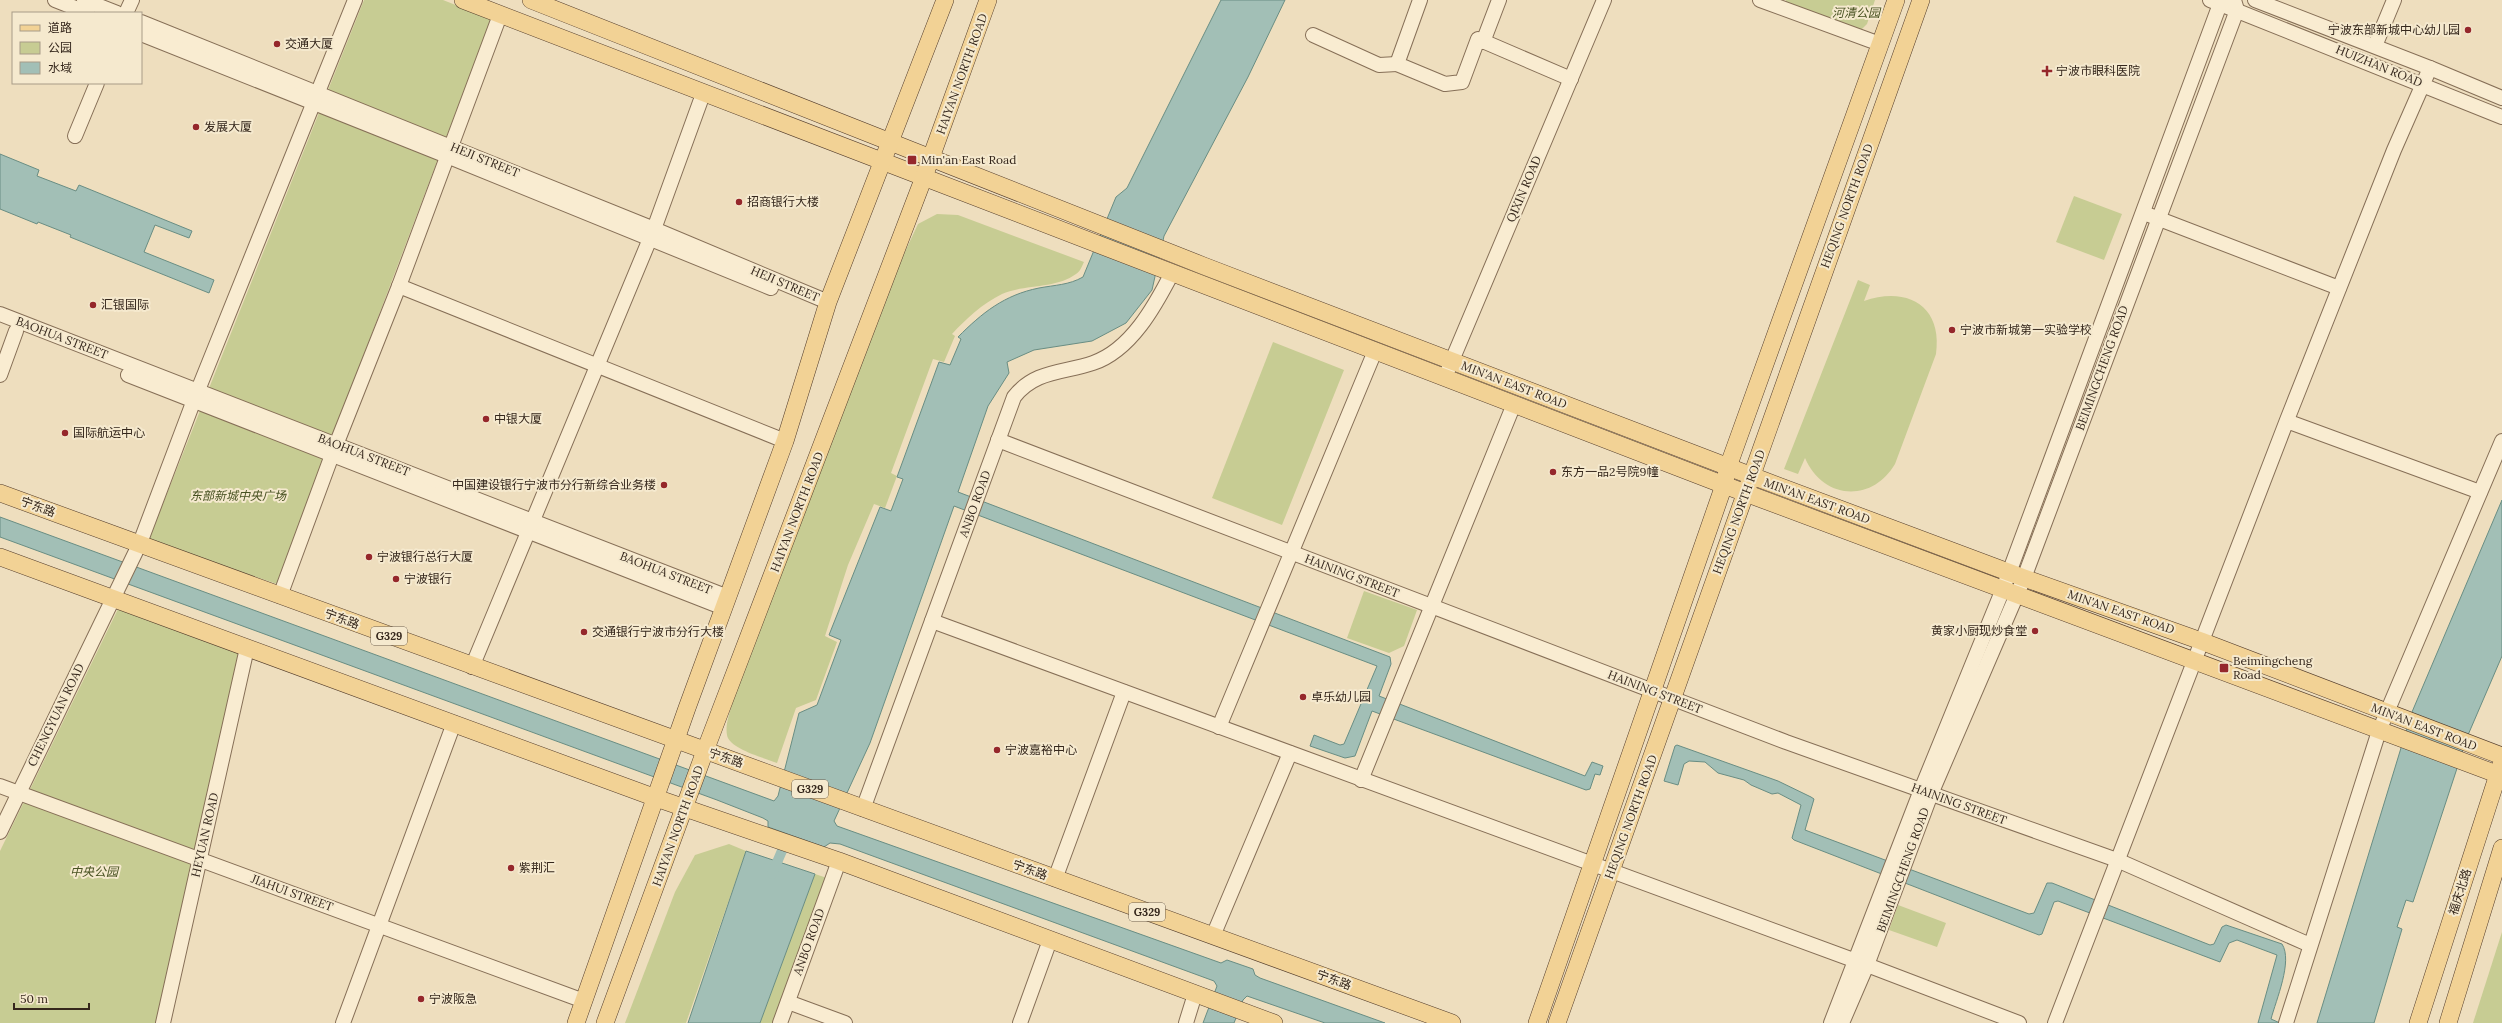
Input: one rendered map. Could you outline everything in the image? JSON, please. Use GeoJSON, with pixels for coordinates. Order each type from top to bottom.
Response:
{"type":"FeatureCollection","features":[{"type":"Feature","properties":{"kind":"main road","name":"MIN'AN EAST ROAD"},"geometry":{"type":"LineString","coordinates":[[463,0],[703,94],[924,177],[1745,493],[2395,737],[2469,764],[2501,771]]}},
{"type":"Feature","properties":{"kind":"main road","name":"MIN'AN EAST ROAD"},"geometry":{"type":"LineString","coordinates":[[531,0],[931,160],[1728,467],[2016,575],[2201,641],[2502,756]]}},
{"type":"Feature","properties":{"kind":"main road"},"geometry":{"type":"LineString","coordinates":[[576,1023],[676,740],[785,441],[827,306],[884,162],[945,0]]}},
{"type":"Feature","properties":{"kind":"main road","name":"HAIYAN NORTH ROAD"},"geometry":{"type":"LineString","coordinates":[[605,1023],[705,751],[931,160],[988,0]]}},
{"type":"Feature","properties":{"kind":"main road","name":"HEQING NORTH ROAD"},"geometry":{"type":"LineString","coordinates":[[1537,1023],[1653,692],[1724,485],[1728,467],[1896,0]]}},
{"type":"Feature","properties":{"kind":"main road","name":"HEQING NORTH ROAD"},"geometry":{"type":"LineString","coordinates":[[1557,1023],[1921,0]]}},
{"type":"Feature","properties":{"kind":"main road","name":"宁东路"},"geometry":{"type":"LineString","coordinates":[[0,493],[140,543],[472,667],[1452,1023]]}},
{"type":"Feature","properties":{"kind":"main road"},"geometry":{"type":"LineString","coordinates":[[0,557],[656,798],[839,862],[1274,1023]]}},
{"type":"Feature","properties":{"kind":"main road","name":"福庆北路"},"geometry":{"type":"LineString","coordinates":[[2418,1023],[2501,771]]}},
{"type":"Feature","properties":{"kind":"main road"},"geometry":{"type":"LineString","coordinates":[[2448,1023],[2502,848]]}},
{"type":"Feature","properties":{"kind":"street"},"geometry":{"type":"LineString","coordinates":[[55,0],[85,12]]}},
{"type":"Feature","properties":{"kind":"street"},"geometry":{"type":"LineString","coordinates":[[84,0],[114,12]]}},
{"type":"Feature","properties":{"kind":"street"},"geometry":{"type":"LineString","coordinates":[[126,12],[132,0]]}},
{"type":"Feature","properties":{"kind":"street","name":"CHENGYUAN ROAD"},"geometry":{"type":"LineString","coordinates":[[0,832],[140,543],[196,396],[355,0]]}},
{"type":"Feature","properties":{"kind":"street"},"geometry":{"type":"LineString","coordinates":[[1483,42],[1499,0]]}},
{"type":"Feature","properties":{"kind":"street","name":"QIXIN ROAD"},"geometry":{"type":"LineString","coordinates":[[1445,378],[1604,0]]}},
{"type":"Feature","properties":{"kind":"street"},"geometry":{"type":"LineString","coordinates":[[1760,0],[1880,44]]}},
{"type":"Feature","properties":{"kind":"street","name":"HUIZHAN ROAD"},"geometry":{"type":"LineString","coordinates":[[2255,0],[2375,46],[2502,98]]}},
{"type":"Feature","properties":{"kind":"street"},"geometry":{"type":"LineString","coordinates":[[2375,46],[2394,0]]}},
{"type":"Feature","properties":{"kind":"street"},"geometry":{"type":"LineString","coordinates":[[1397,64],[1417,1]]}},
{"type":"Feature","properties":{"kind":"street","name":"HUIZHAN ROAD"},"geometry":{"type":"LineString","coordinates":[[2218,1],[2236,5],[2502,117]]}},
{"type":"Feature","properties":{"kind":"street","name":"BEIMINGCHENG ROAD"},"geometry":{"type":"LineString","coordinates":[[1842,1023],[1861,963],[1926,792],[2010,592],[2218,1]]}},
{"type":"Feature","properties":{"kind":"street","name":"BEIMINGCHENG ROAD"},"geometry":{"type":"LineString","coordinates":[[2016,575],[2158,219],[2236,5]]}},
{"type":"Feature","properties":{"kind":"street"},"geometry":{"type":"LineString","coordinates":[[280,596],[334,450],[399,286],[500,15]]}},
{"type":"Feature","properties":{"kind":"street","name":"HEJI STREET"},"geometry":{"type":"LineString","coordinates":[[142,22],[316,98]]}},
{"type":"Feature","properties":{"kind":"street","name":"HEJI STREET"},"geometry":{"type":"LineString","coordinates":[[142,34],[316,98],[827,306]]}},
{"type":"Feature","properties":{"kind":"street"},"geometry":{"type":"LineString","coordinates":[[1313,35],[1379,65],[1397,64],[1445,84],[1462,82],[1478,39],[1571,79]]}},
{"type":"Feature","properties":{"kind":"street"},"geometry":{"type":"LineString","coordinates":[[2056,1023],[2193,661],[2286,423],[2394,150],[2430,68]]}},
{"type":"Feature","properties":{"kind":"street"},"geometry":{"type":"LineString","coordinates":[[75,136],[97,84]]}},
{"type":"Feature","properties":{"kind":"street"},"geometry":{"type":"LineString","coordinates":[[472,667],[529,526],[652,234],[703,94]]}},
{"type":"Feature","properties":{"kind":"street"},"geometry":{"type":"LineString","coordinates":[[2143,213],[2339,288]]}},
{"type":"Feature","properties":{"kind":"street","name":"ANBO ROAD"},"geometry":{"type":"LineString","coordinates":[[863,809],[1014,397],[1020,389],[1031,380],[1048,373],[1103,359],[1132,335],[1147,316],[1172,273]]}},
{"type":"Feature","properties":{"kind":"street"},"geometry":{"type":"LineString","coordinates":[[399,286],[785,441]]}},
{"type":"Feature","properties":{"kind":"street","name":"BAOHUA STREET"},"geometry":{"type":"LineString","coordinates":[[0,314],[196,396],[726,602]]}},
{"type":"Feature","properties":{"kind":"street","name":"BAOHUA STREET"},"geometry":{"type":"LineString","coordinates":[[0,324],[196,396]]}},
{"type":"Feature","properties":{"kind":"street"},"geometry":{"type":"LineString","coordinates":[[0,375],[16,331]]}},
{"type":"Feature","properties":{"kind":"street"},"geometry":{"type":"LineString","coordinates":[[1218,727],[1375,351]]}},
{"type":"Feature","properties":{"kind":"street"},"geometry":{"type":"LineString","coordinates":[[1361,780],[1433,607],[1514,404]]}},
{"type":"Feature","properties":{"kind":"street"},"geometry":{"type":"LineString","coordinates":[[2286,423],[2292,423],[2480,492]]}},
{"type":"Feature","properties":{"kind":"street","name":"HAINING STREET"},"geometry":{"type":"LineString","coordinates":[[998,440],[1653,692],[2117,860],[2310,945]]}},
{"type":"Feature","properties":{"kind":"street"},"geometry":{"type":"LineString","coordinates":[[2286,1023],[2386,712],[2502,441]]}},
{"type":"Feature","properties":{"kind":"street"},"geometry":{"type":"LineString","coordinates":[[932,621],[1592,866],[1861,963],[2019,1023]]}},
{"type":"Feature","properties":{"kind":"street","name":"HEYUAN ROAD"},"geometry":{"type":"LineString","coordinates":[[164,1023],[247,648]]}},
{"type":"Feature","properties":{"kind":"street"},"geometry":{"type":"LineString","coordinates":[[1055,879],[1124,692]]}},
{"type":"Feature","properties":{"kind":"street"},"geometry":{"type":"LineString","coordinates":[[343,1023],[454,723]]}},
{"type":"Feature","properties":{"kind":"street"},"geometry":{"type":"LineString","coordinates":[[1213,936],[1290,753]]}},
{"type":"Feature","properties":{"kind":"street","name":"JIAHUI STREET"},"geometry":{"type":"LineString","coordinates":[[0,786],[584,1001]]}},
{"type":"Feature","properties":{"kind":"street","name":"ANBO ROAD"},"geometry":{"type":"LineString","coordinates":[[781,1023],[839,862]]}},
{"type":"Feature","properties":{"kind":"street"},"geometry":{"type":"LineString","coordinates":[[1020,1023],[1050,940]]}},
{"type":"Feature","properties":{"kind":"street","name":"BEIMINGCHENG ROAD"},"geometry":{"type":"LineString","coordinates":[[1831,1023],[1861,963]]}},
{"type":"Feature","properties":{"kind":"street"},"geometry":{"type":"LineString","coordinates":[[1186,1023],[1196,994]]}},
{"type":"Feature","properties":{"kind":"street"},"geometry":{"type":"LineString","coordinates":[[788,1002],[844,1023]]}},
{"type":"Feature","properties":{"kind":"green space","name":"东部新城中央广场"},"geometry":{"type":"Polygon","coordinates":[[[364,0],[443,0],[491,19],[277,584],[148,541],[364,0]]]}},
{"type":"Feature","properties":{"kind":"green space","name":"河清公园"},"geometry":{"type":"Polygon","coordinates":[[[1786,0],[1875,0],[1867,24],[1861,30],[1785,4],[1786,0]]]}},
{"type":"Feature","properties":{"kind":"green space"},"geometry":{"type":"Polygon","coordinates":[[[2074,196],[2122,214],[2104,260],[2056,242],[2074,196]]]}},
{"type":"Feature","properties":{"kind":"green space"},"geometry":{"type":"Polygon","coordinates":[[[937,214],[958,215],[1084,262],[1079,272],[1068,279],[1011,291],[988,302],[969,317],[952,334],[955,336],[944,362],[933,359],[891,473],[897,476],[885,508],[874,504],[848,565],[825,636],[837,642],[816,700],[796,708],[777,763],[741,749],[729,740],[727,735],[727,727],[732,703],[903,256],[918,224],[937,214]]]}},
{"type":"Feature","properties":{"kind":"green space"},"geometry":{"type":"Polygon","coordinates":[[[1858,280],[1870,285],[1864,301],[1879,297],[1894,296],[1907,298],[1918,304],[1927,312],[1934,323],[1937,337],[1936,354],[1895,464],[1885,477],[1874,485],[1861,490],[1848,491],[1835,489],[1823,482],[1813,472],[1805,458],[1798,474],[1784,469],[1858,280]]]}},
{"type":"Feature","properties":{"kind":"green space"},"geometry":{"type":"Polygon","coordinates":[[[1273,342],[1344,370],[1282,525],[1212,498],[1273,342]]]}},
{"type":"Feature","properties":{"kind":"green space"},"geometry":{"type":"Polygon","coordinates":[[[1364,591],[1417,610],[1404,646],[1389,653],[1347,638],[1364,591]]]}},
{"type":"Feature","properties":{"kind":"green space","name":"中央公园"},"geometry":{"type":"Polygon","coordinates":[[[119,607],[241,653],[156,1023],[0,1023],[0,851],[119,607]]]}},
{"type":"Feature","properties":{"kind":"green space"},"geometry":{"type":"Polygon","coordinates":[[[729,844],[746,851],[686,1023],[625,1023],[675,892],[695,855],[729,844]]]}},
{"type":"Feature","properties":{"kind":"green space"},"geometry":{"type":"Polygon","coordinates":[[[815,874],[827,878],[774,1023],[760,1023],[815,874]]]}},
{"type":"Feature","properties":{"kind":"green space"},"geometry":{"type":"Polygon","coordinates":[[[1898,905],[1946,923],[1937,947],[1889,930],[1898,905]]]}},
{"type":"Feature","properties":{"kind":"green space"},"geometry":{"type":"Polygon","coordinates":[[[2502,932],[2502,1023],[2473,1023],[2502,932]]]}},
{"type":"Feature","properties":{"kind":"water"},"geometry":{"type":"Polygon","coordinates":[[[1221,0],[1285,0],[1248,77],[1164,236],[1152,290],[1126,323],[1092,341],[1034,350],[1007,362],[1009,373],[988,406],[958,492],[1390,657],[1391,664],[1379,696],[1585,776],[1592,762],[1603,766],[1600,775],[1595,774],[1590,789],[1586,790],[1372,711],[1355,756],[1345,758],[1310,746],[1314,735],[1340,745],[1344,744],[1377,666],[954,506],[870,743],[834,821],[837,826],[1221,963],[1227,960],[1253,969],[1255,975],[1260,978],[1385,1023],[1325,1023],[1247,996],[1243,1000],[1234,1023],[1203,1023],[1217,986],[1214,981],[840,844],[830,843],[824,847],[768,827],[768,821],[763,818],[717,800],[0,537],[0,517],[774,801],[778,796],[799,713],[817,705],[841,640],[829,635],[880,507],[891,511],[903,479],[897,477],[939,362],[950,365],[961,339],[958,337],[976,320],[1004,300],[1026,291],[1067,283],[1083,277],[1116,197],[1127,188],[1221,0]]]}},
{"type":"Feature","properties":{"kind":"water"},"geometry":{"type":"Polygon","coordinates":[[[0,154],[39,170],[37,176],[76,191],[79,185],[192,231],[189,238],[155,225],[144,252],[214,280],[209,293],[70,237],[71,235],[38,222],[37,224],[0,209],[0,154]]]}},
{"type":"Feature","properties":{"kind":"water"},"geometry":{"type":"Polygon","coordinates":[[[2502,500],[2502,656],[2468,735],[2413,902],[2406,900],[2397,927],[2402,929],[2374,1023],[2317,1023],[2412,712],[2502,500]]]}},
{"type":"Feature","properties":{"kind":"water"},"geometry":{"type":"Polygon","coordinates":[[[1677,745],[1778,781],[1811,797],[1814,799],[1805,830],[2029,914],[2034,913],[2047,883],[2052,883],[2210,945],[2214,944],[2222,927],[2226,925],[2282,944],[2285,951],[2285,970],[2271,1019],[2280,1023],[2258,1023],[2277,955],[2237,940],[2229,943],[2220,962],[2058,901],[2054,902],[2042,934],[2039,935],[1794,840],[1792,838],[1801,805],[1778,793],[1772,794],[1751,785],[1744,780],[1718,773],[1705,762],[1689,761],[1684,764],[1678,785],[1664,781],[1675,746],[1677,745]]]}},
{"type":"Feature","properties":{"kind":"water"},"geometry":{"type":"Polygon","coordinates":[[[746,851],[815,874],[760,1023],[688,1023],[746,851]]]}},
{"type":"Feature","properties":{"kind":"waterway"},"geometry":{"type":"LineString","coordinates":[[772,874],[787,839]]}},
{"type":"Feature","properties":{"kind":"place","name":"宁波东部新城中心幼儿园"},"geometry":{"type":"Point","coordinates":[2468,30]}},
{"type":"Feature","properties":{"kind":"place","name":"交通大厦"},"geometry":{"type":"Point","coordinates":[277,44]}},
{"type":"Feature","properties":{"kind":"place","name":"宁波市眼科医院"},"geometry":{"type":"Point","coordinates":[2047,71]}},
{"type":"Feature","properties":{"kind":"place","name":"发展大厦"},"geometry":{"type":"Point","coordinates":[196,127]}},
{"type":"Feature","properties":{"kind":"place","name":"Min'an East Road"},"geometry":{"type":"Point","coordinates":[912,160]}},
{"type":"Feature","properties":{"kind":"place","name":"招商银行大楼"},"geometry":{"type":"Point","coordinates":[739,202]}},
{"type":"Feature","properties":{"kind":"place","name":"汇银国际"},"geometry":{"type":"Point","coordinates":[93,305]}},
{"type":"Feature","properties":{"kind":"place","name":"宁波市新城第一实验学校"},"geometry":{"type":"Point","coordinates":[1952,330]}},
{"type":"Feature","properties":{"kind":"place","name":"中银大厦"},"geometry":{"type":"Point","coordinates":[486,419]}},
{"type":"Feature","properties":{"kind":"place","name":"国际航运中心"},"geometry":{"type":"Point","coordinates":[65,433]}},
{"type":"Feature","properties":{"kind":"place","name":"东方一品2号院9幢"},"geometry":{"type":"Point","coordinates":[1553,472]}},
{"type":"Feature","properties":{"kind":"place","name":"中国建设银行宁波市分行新综合业务楼"},"geometry":{"type":"Point","coordinates":[664,485]}},
{"type":"Feature","properties":{"kind":"place","name":"宁波银行总行大厦"},"geometry":{"type":"Point","coordinates":[369,557]}},
{"type":"Feature","properties":{"kind":"place","name":"宁波银行"},"geometry":{"type":"Point","coordinates":[396,579]}},
{"type":"Feature","properties":{"kind":"place","name":"黄家小厨现炒食堂"},"geometry":{"type":"Point","coordinates":[2035,631]}},
{"type":"Feature","properties":{"kind":"place","name":"交通银行宁波市分行大楼"},"geometry":{"type":"Point","coordinates":[584,632]}},
{"type":"Feature","properties":{"kind":"place","name":"Beimingcheng Road"},"geometry":{"type":"Point","coordinates":[2224,668]}},
{"type":"Feature","properties":{"kind":"place","name":"卓乐幼儿园"},"geometry":{"type":"Point","coordinates":[1303,697]}},
{"type":"Feature","properties":{"kind":"place","name":"宁波嘉裕中心"},"geometry":{"type":"Point","coordinates":[997,750]}},
{"type":"Feature","properties":{"kind":"place","name":"紫荆汇"},"geometry":{"type":"Point","coordinates":[511,868]}},
{"type":"Feature","properties":{"kind":"place","name":"宁波阪急"},"geometry":{"type":"Point","coordinates":[421,999]}}]}
